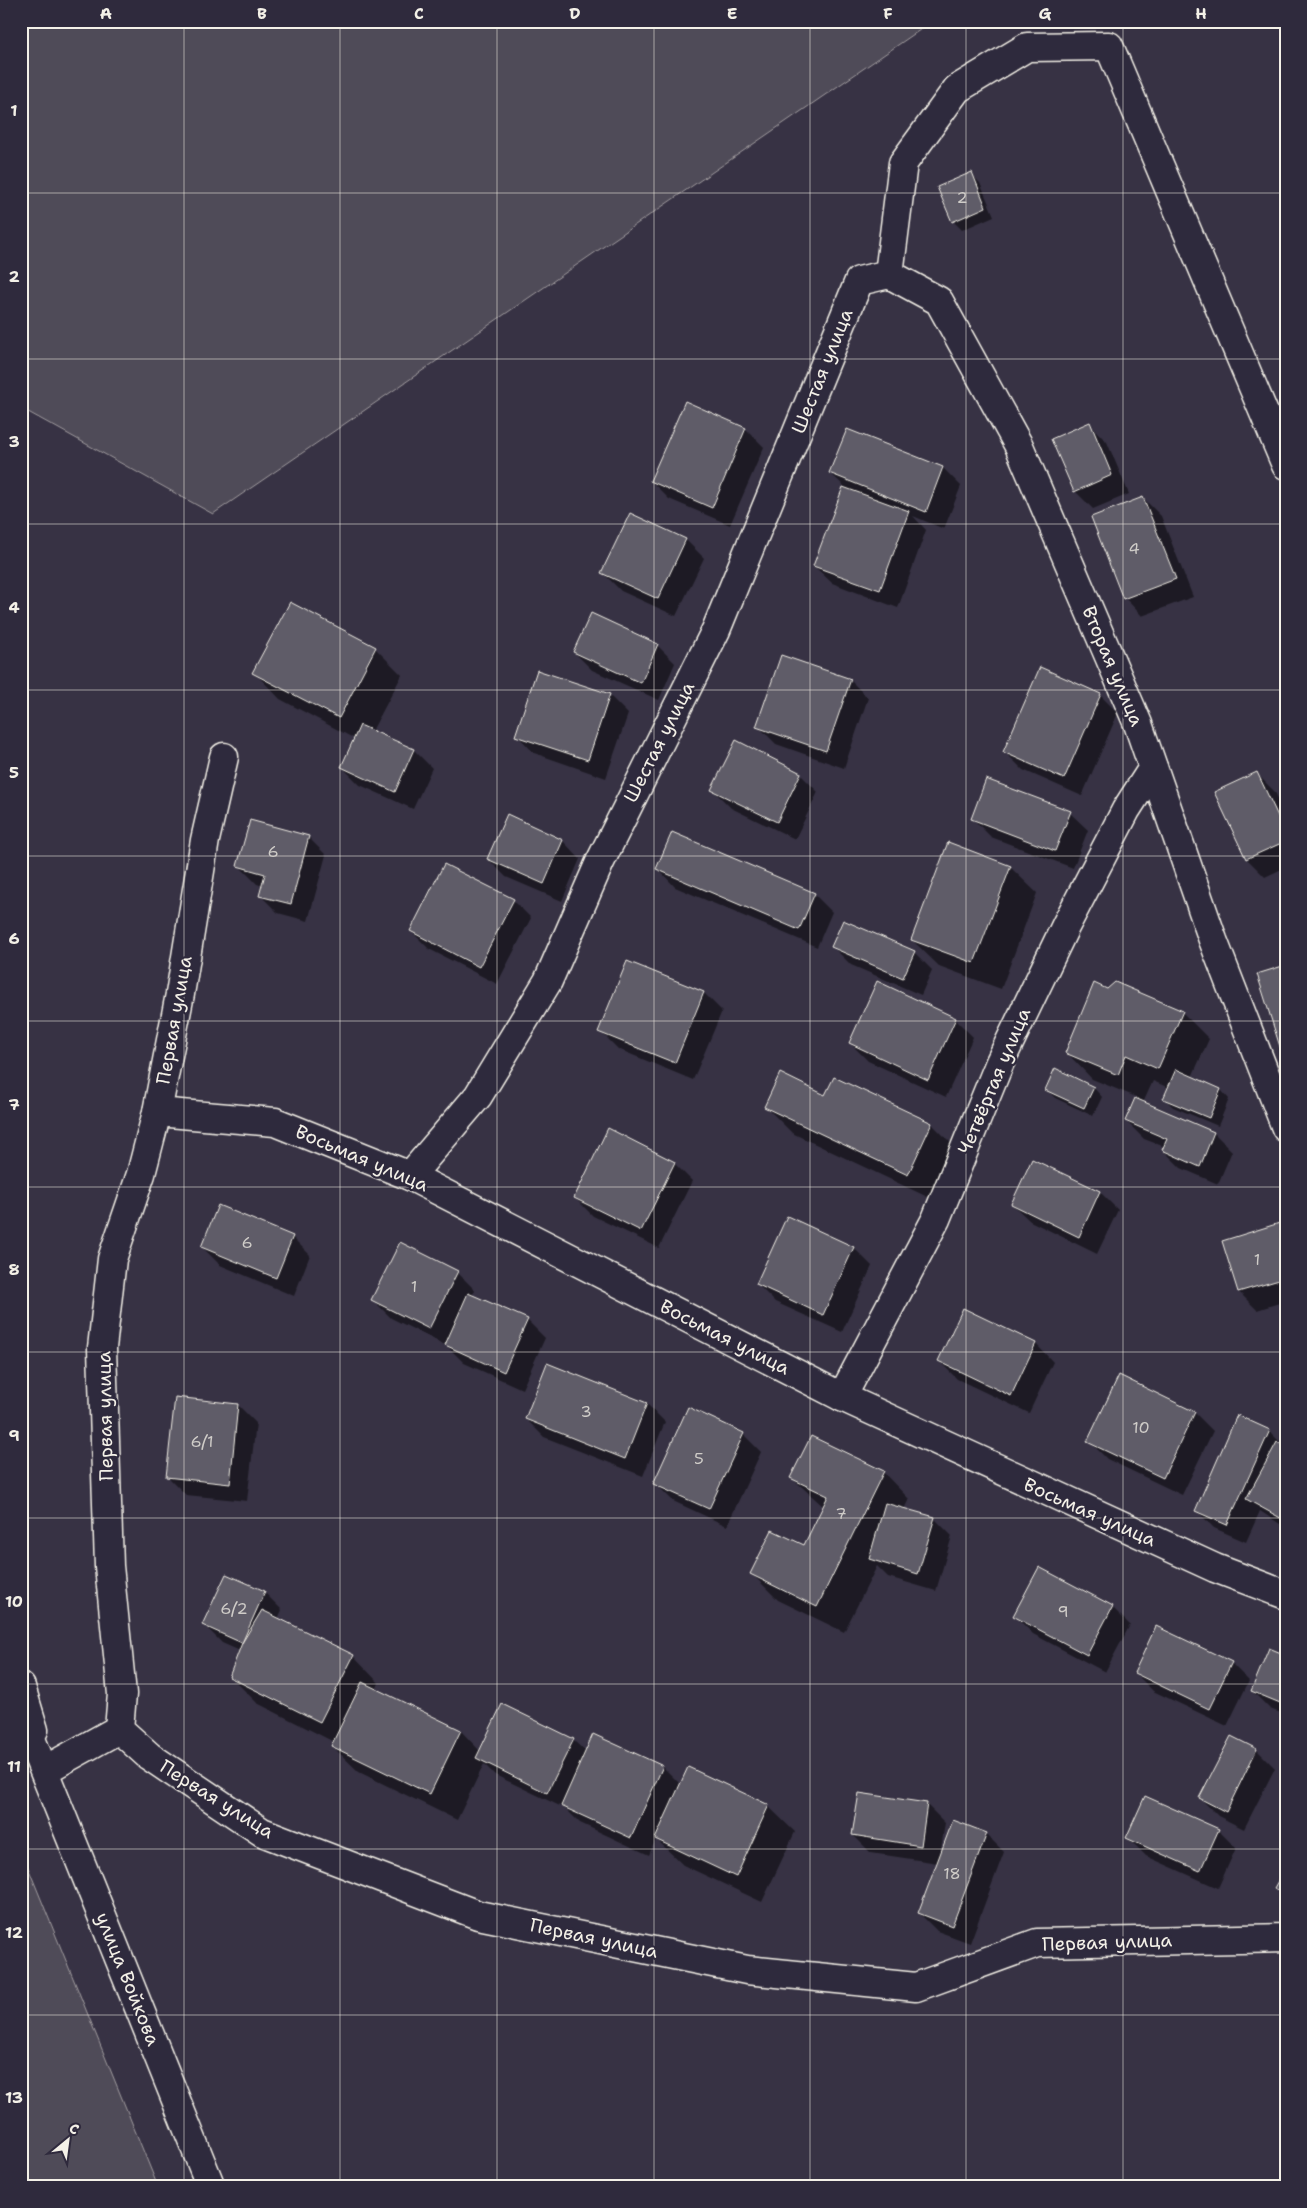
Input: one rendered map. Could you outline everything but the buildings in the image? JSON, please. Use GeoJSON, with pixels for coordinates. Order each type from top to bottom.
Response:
{"type":"FeatureCollection","features":[{"type":"Feature","properties":{"kind":"street"},"geometry":{"type":"LineString","coordinates":[[890,274],[903,163],[957,89],[1027,48],[1109,46],[1286,466]]}},
{"type":"Feature","properties":{"kind":"street","name":"Шестая улица"},"geometry":{"type":"LineString","coordinates":[[410,1176],[478,1096],[548,981],[600,862],[716,630],[859,281],[890,274]]}},
{"type":"Feature","properties":{"kind":"street","name":"Вторая улица"},"geometry":{"type":"LineString","coordinates":[[890,274],[939,301],[1019,446],[1138,724],[1213,940],[1286,1128]]}},
{"type":"Feature","properties":{"kind":"street","name":"Первая улица"},"geometry":{"type":"LineString","coordinates":[[224,757],[205,840],[180,994],[157,1112],[141,1174],[112,1259],[102,1348],[109,1566],[122,1694],[119,1729],[149,1756],[262,1832],[478,1915],[747,1970],[916,1986],[1037,1943],[1286,1938]]}},
{"type":"Feature","properties":{"kind":"street","name":"Четвёртая улица"},"geometry":{"type":"LineString","coordinates":[[842,1397],[936,1219],[1000,1062],[1066,924],[1126,810],[1153,768]]}},
{"type":"Feature","properties":{"kind":"street","name":"Восьмая улица"},"geometry":{"type":"LineString","coordinates":[[157,1112],[276,1122],[410,1176],[842,1397],[1215,1568],[1286,1595]]}},
{"type":"Feature","properties":{"kind":"street","name":"улица Войкова"},"geometry":{"type":"LineString","coordinates":[[21,1687],[45,1770]]}},
{"type":"Feature","properties":{"kind":"street","name":"улица Войкова"},"geometry":{"type":"LineString","coordinates":[[21,1714],[211,2187]]}},
{"type":"Feature","properties":{"kind":"street"},"geometry":{"type":"LineString","coordinates":[[45,1770],[119,1729]]}},
{"type":"Feature","properties":{"kind":"shaded area"},"geometry":{"type":"Polygon","coordinates":[[[21,21],[933,21],[213,514],[21,408],[21,21]]]}},
{"type":"Feature","properties":{"kind":"shaded area"},"geometry":{"type":"Polygon","coordinates":[[[21,1850],[158,2187],[21,2187],[21,1850]]]}}]}
